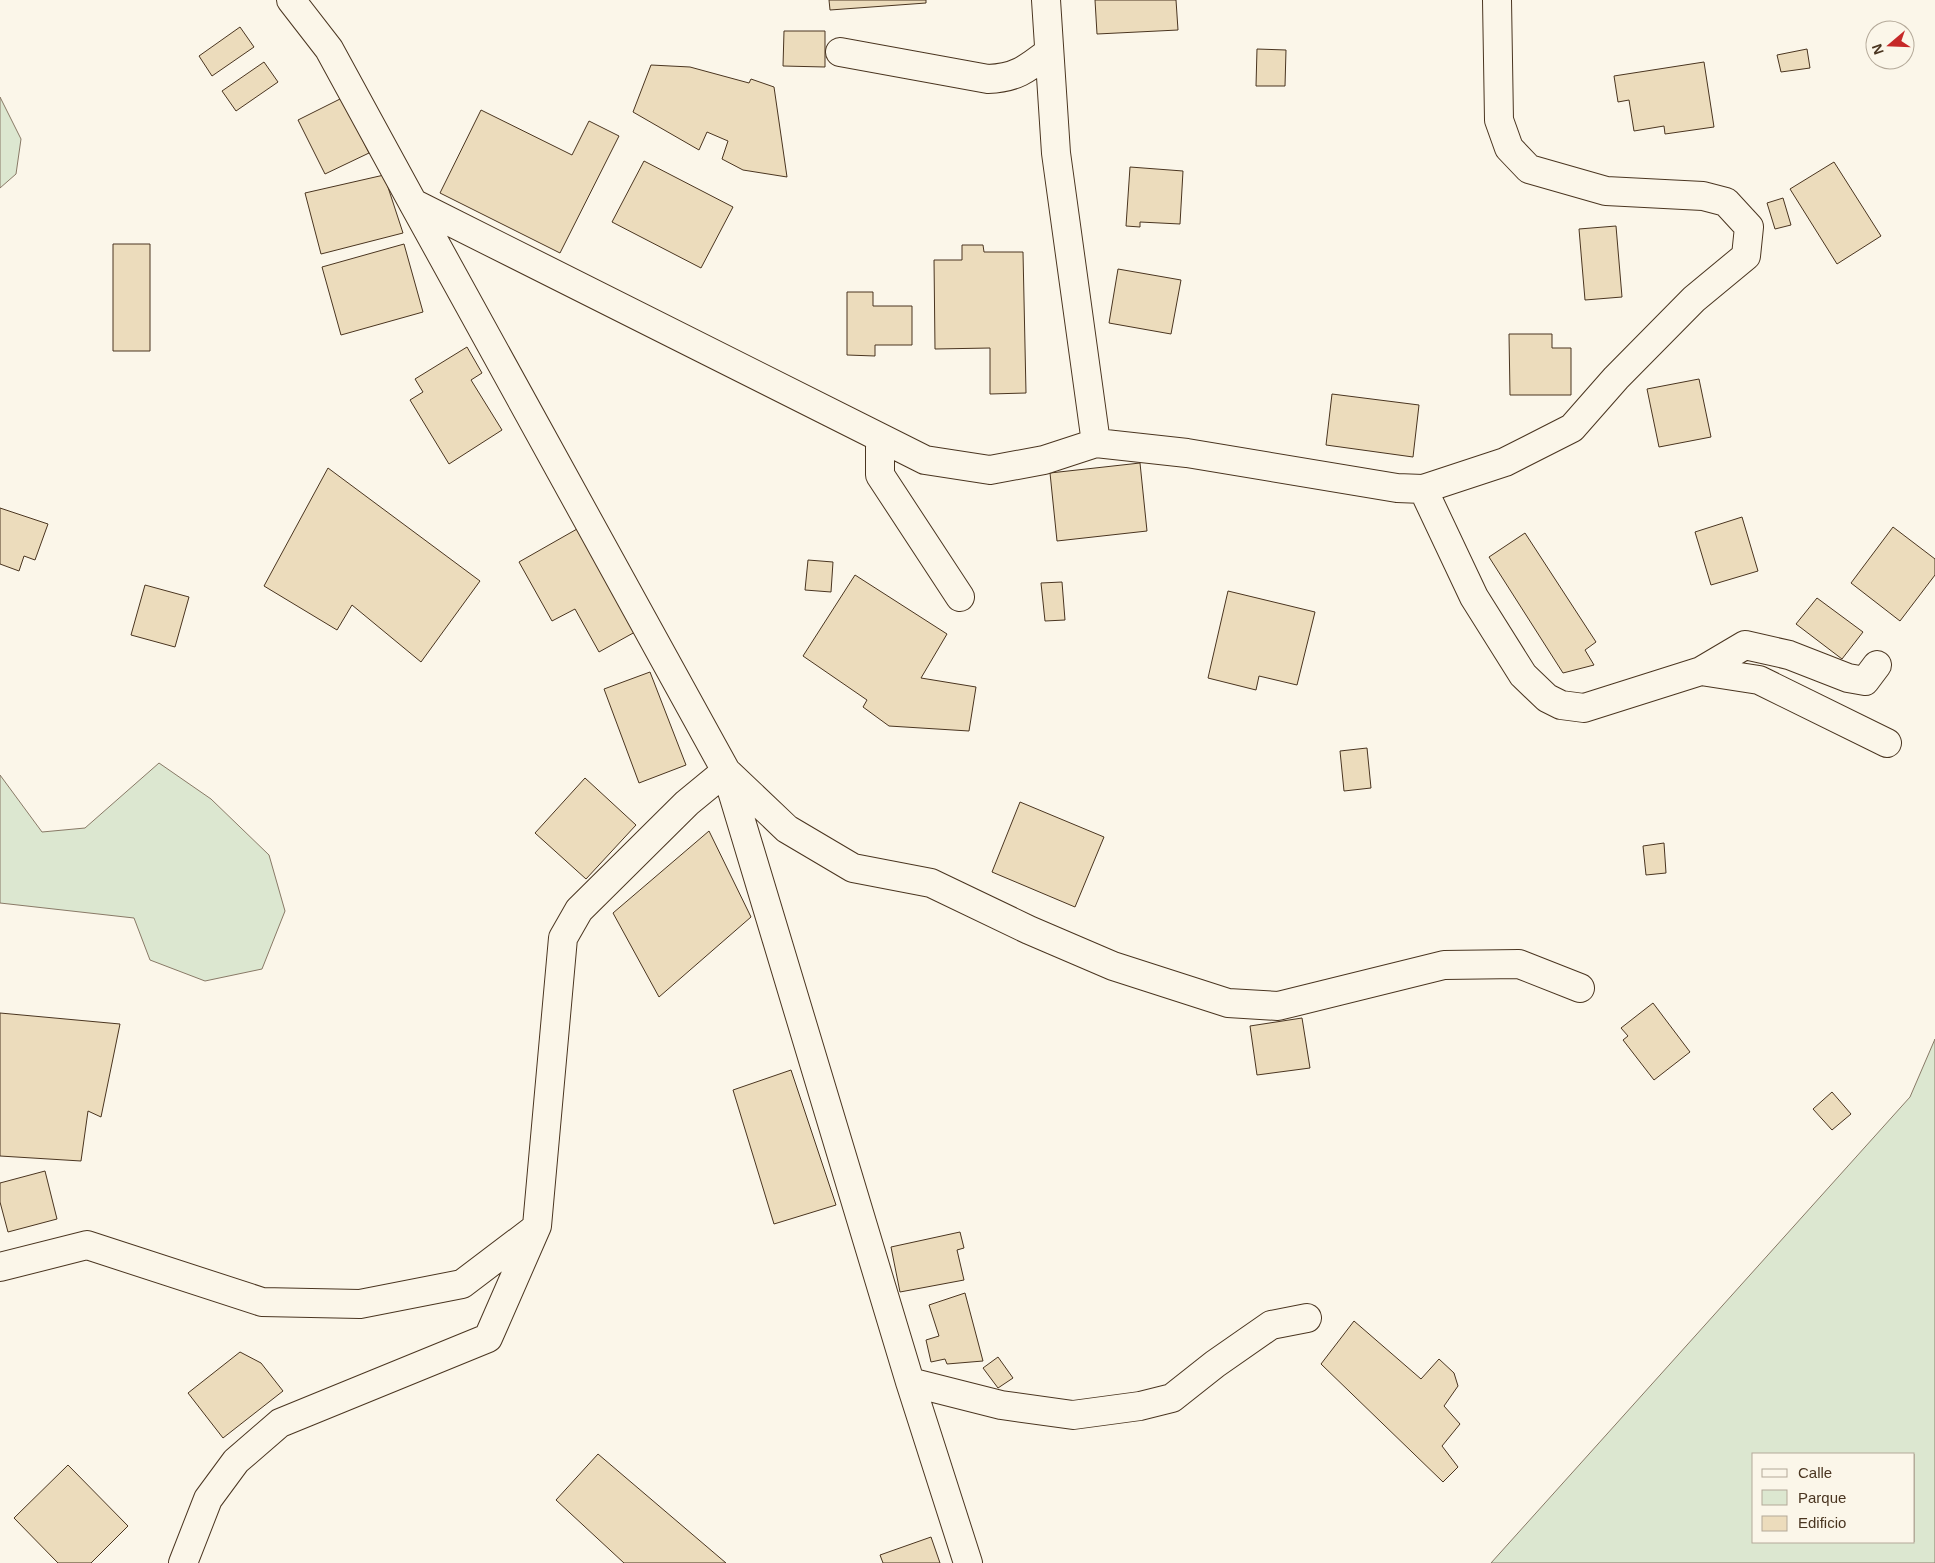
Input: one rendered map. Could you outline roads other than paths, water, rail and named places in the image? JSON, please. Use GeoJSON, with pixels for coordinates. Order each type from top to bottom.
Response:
{"type":"FeatureCollection","features":[{"type":"Feature","properties":{"kind":"street"},"geometry":{"type":"LineString","coordinates":[[291,0],[329,49],[726,771],[910,1382],[968,1563]]}},
{"type":"Feature","properties":{"kind":"street"},"geometry":{"type":"LineString","coordinates":[[1046,0],[1056,153],[1096,443]]}},
{"type":"Feature","properties":{"kind":"street"},"geometry":{"type":"LineString","coordinates":[[412,203],[924,460],[990,470],[1044,460],[1096,443],[1188,453],[1397,488],[1423,490],[1505,462],[1572,428],[1616,378],[1694,298],[1746,256],[1749,226],[1726,202],[1704,196],[1606,191],[1529,169],[1509,148],[1499,120],[1497,0]]}},
{"type":"Feature","properties":{"kind":"street"},"geometry":{"type":"LineString","coordinates":[[840,52],[988,79],[1006,78],[1024,71],[1049,52]]}},
{"type":"Feature","properties":{"kind":"street"},"geometry":{"type":"LineString","coordinates":[[880,438],[880,475],[960,597]]}},
{"type":"Feature","properties":{"kind":"street"},"geometry":{"type":"LineString","coordinates":[[1423,490],[1474,597],[1523,675],[1547,698],[1561,705],[1584,708],[1701,671],[1745,645],[1789,655],[1848,678],[1865,681],[1877,665]]}},
{"type":"Feature","properties":{"kind":"street"},"geometry":{"type":"LineString","coordinates":[[1701,671],[1759,680],[1887,743]]}},
{"type":"Feature","properties":{"kind":"street"},"geometry":{"type":"LineString","coordinates":[[726,771],[787,829],[853,868],[932,883],[1029,930],[1113,966],[1228,1003],[1278,1006],[1444,964],[1519,964],[1580,988]]}},
{"type":"Feature","properties":{"kind":"street"},"geometry":{"type":"LineString","coordinates":[[183,1563],[208,1500],[236,1461],[280,1423],[488,1338],[537,1226],[563,938],[579,910],[687,803],[726,771]]}},
{"type":"Feature","properties":{"kind":"street"},"geometry":{"type":"LineString","coordinates":[[0,1266],[87,1245],[262,1302],[360,1304],[462,1284],[537,1226]]}},
{"type":"Feature","properties":{"kind":"street"},"geometry":{"type":"LineString","coordinates":[[910,1382],[1001,1405],[1073,1416],[1140,1406],[1172,1398],[1215,1364],[1271,1325],[1307,1318]]}}]}
